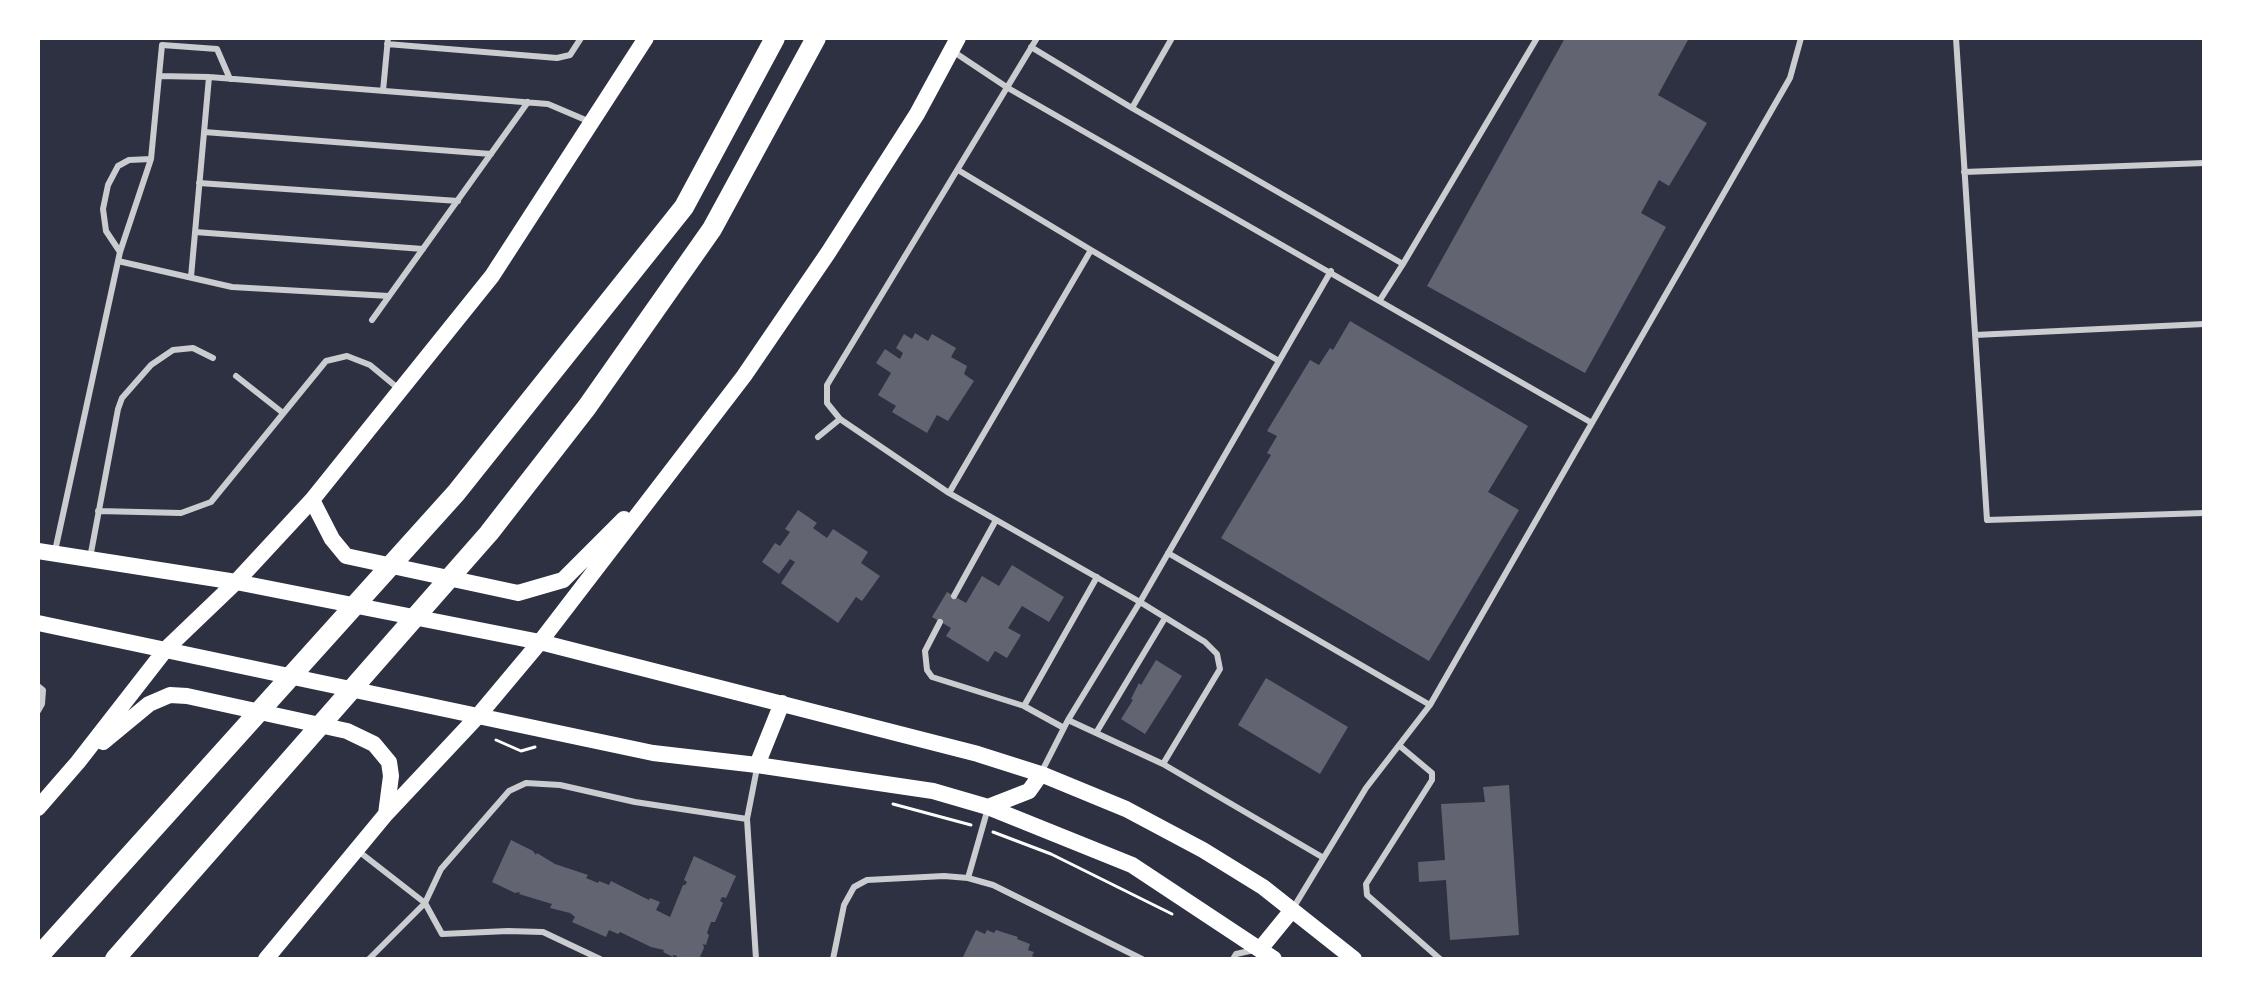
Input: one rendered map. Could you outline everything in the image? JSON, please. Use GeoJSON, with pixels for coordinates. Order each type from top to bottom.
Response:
{"type":"FeatureCollection","features":[{"type":"Feature","properties":{"kind":"highway"},"geometry":{"type":"LineString","coordinates":[[38,957],[456,493],[684,207],[775,38]]}},
{"type":"Feature","properties":{"kind":"highway"},"geometry":{"type":"LineString","coordinates":[[115,959],[489,533],[587,407],[712,229],[816,38]]}},
{"type":"Feature","properties":{"kind":"main road"},"geometry":{"type":"LineString","coordinates":[[38,808],[166,649],[236,582],[312,500],[492,276],[646,38]]}},
{"type":"Feature","properties":{"kind":"main road"},"geometry":{"type":"LineString","coordinates":[[266,959],[386,814],[478,716],[540,642],[744,376],[917,114],[954,44]]}},
{"type":"Feature","properties":{"kind":"main road"},"geometry":{"type":"LineString","coordinates":[[312,500],[332,539],[346,556],[518,593],[563,580],[669,475]]}},
{"type":"Feature","properties":{"kind":"main road"},"geometry":{"type":"LineString","coordinates":[[46,553],[236,582],[540,642],[978,754],[1041,774],[1126,809],[1203,850],[1263,887],[1354,959]]}},
{"type":"Feature","properties":{"kind":"main road"},"geometry":{"type":"LineString","coordinates":[[38,623],[653,753],[933,791],[988,807],[1132,865],[1265,955],[1292,910]]}},
{"type":"Feature","properties":{"kind":"main road"},"geometry":{"type":"LineString","coordinates":[[78,762],[149,704],[170,695],[187,696],[347,731],[374,744],[389,762],[391,776],[386,814]]}},
{"type":"Feature","properties":{"kind":"main road"},"geometry":{"type":"LineString","coordinates":[[757,765],[782,703]]}},
{"type":"Feature","properties":{"kind":"main road"},"geometry":{"type":"LineString","coordinates":[[988,807],[1029,791],[1041,774]]}},
{"type":"Feature","properties":{"kind":"lane"},"geometry":{"type":"LineString","coordinates":[[383,91],[387,41],[557,58],[570,55],[581,38]]}},
{"type":"Feature","properties":{"kind":"lane"},"geometry":{"type":"LineString","coordinates":[[1037,38],[827,385],[827,403],[840,419],[949,493],[1140,602],[1205,642],[1217,654],[1220,669],[1163,764]]}},
{"type":"Feature","properties":{"kind":"lane"},"geometry":{"type":"LineString","coordinates":[[1132,108],[1172,38]]}},
{"type":"Feature","properties":{"kind":"lane"},"geometry":{"type":"LineString","coordinates":[[1380,300],[1537,38]]}},
{"type":"Feature","properties":{"kind":"lane"},"geometry":{"type":"LineString","coordinates":[[1292,910],[1366,788],[1401,747],[1430,705],[1790,78],[1801,38]]}},
{"type":"Feature","properties":{"kind":"lane"},"geometry":{"type":"LineString","coordinates":[[1956,38],[1987,520],[2204,513]]}},
{"type":"Feature","properties":{"kind":"lane"},"geometry":{"type":"LineString","coordinates":[[954,44],[1008,88],[1592,423]]}},
{"type":"Feature","properties":{"kind":"lane"},"geometry":{"type":"LineString","coordinates":[[46,553],[120,252],[151,159],[162,45],[217,49],[230,79]]}},
{"type":"Feature","properties":{"kind":"lane"},"geometry":{"type":"LineString","coordinates":[[1031,47],[1403,264]]}},
{"type":"Feature","properties":{"kind":"lane"},"geometry":{"type":"LineString","coordinates":[[159,76],[209,77],[548,104],[591,122]]}},
{"type":"Feature","properties":{"kind":"lane"},"geometry":{"type":"LineString","coordinates":[[191,277],[209,77]]}},
{"type":"Feature","properties":{"kind":"lane"},"geometry":{"type":"LineString","coordinates":[[372,320],[528,102]]}},
{"type":"Feature","properties":{"kind":"lane"},"geometry":{"type":"LineString","coordinates":[[204,132],[491,154]]}},
{"type":"Feature","properties":{"kind":"lane"},"geometry":{"type":"LineString","coordinates":[[120,252],[106,231],[103,209],[108,185],[118,166],[129,160],[151,159]]}},
{"type":"Feature","properties":{"kind":"lane"},"geometry":{"type":"LineString","coordinates":[[1964,172],[2204,163]]}},
{"type":"Feature","properties":{"kind":"lane"},"geometry":{"type":"LineString","coordinates":[[958,170],[1279,361]]}},
{"type":"Feature","properties":{"kind":"lane"},"geometry":{"type":"LineString","coordinates":[[199,183],[458,201]]}},
{"type":"Feature","properties":{"kind":"lane"},"geometry":{"type":"LineString","coordinates":[[195,232],[423,249]]}},
{"type":"Feature","properties":{"kind":"lane"},"geometry":{"type":"LineString","coordinates":[[949,493],[1091,250]]}},
{"type":"Feature","properties":{"kind":"lane"},"geometry":{"type":"LineString","coordinates":[[118,261],[232,287],[389,296]]}},
{"type":"Feature","properties":{"kind":"lane"},"geometry":{"type":"LineString","coordinates":[[1041,774],[1068,720],[1140,602],[1331,271]]}},
{"type":"Feature","properties":{"kind":"lane"},"geometry":{"type":"LineString","coordinates":[[1975,335],[2204,324]]}},
{"type":"Feature","properties":{"kind":"lane"},"geometry":{"type":"LineString","coordinates":[[90,559],[122,398],[151,365],[173,350],[193,348],[213,358]]}},
{"type":"Feature","properties":{"kind":"lane"},"geometry":{"type":"LineString","coordinates":[[98,511],[181,513],[211,502],[326,361],[347,356],[370,365],[400,390]]}},
{"type":"Feature","properties":{"kind":"lane"},"geometry":{"type":"LineString","coordinates":[[236,376],[283,413]]}},
{"type":"Feature","properties":{"kind":"lane"},"geometry":{"type":"LineString","coordinates":[[818,437],[840,419]]}},
{"type":"Feature","properties":{"kind":"lane"},"geometry":{"type":"LineString","coordinates":[[954,596],[996,520]]}},
{"type":"Feature","properties":{"kind":"lane"},"geometry":{"type":"LineString","coordinates":[[1168,553],[1430,705]]}},
{"type":"Feature","properties":{"kind":"lane"},"geometry":{"type":"LineString","coordinates":[[1024,706],[1097,577]]}},
{"type":"Feature","properties":{"kind":"lane"},"geometry":{"type":"LineString","coordinates":[[1096,733],[1165,618]]}},
{"type":"Feature","properties":{"kind":"lane"},"geometry":{"type":"LineString","coordinates":[[940,622],[925,651],[927,670],[932,677],[1024,706],[1064,728]]}},
{"type":"Feature","properties":{"kind":"lane"},"geometry":{"type":"LineString","coordinates":[[38,686],[43,690],[38,711]]}},
{"type":"Feature","properties":{"kind":"lane"},"geometry":{"type":"LineString","coordinates":[[1068,720],[1163,764],[1322,857]]}},
{"type":"Feature","properties":{"kind":"lane"},"geometry":{"type":"LineString","coordinates":[[1401,747],[1432,773],[1432,780],[1366,884],[1367,895],[1440,959]]}},
{"type":"Feature","properties":{"kind":"lane"},"geometry":{"type":"LineString","coordinates":[[756,959],[747,819],[757,765]]}},
{"type":"Feature","properties":{"kind":"lane"},"geometry":{"type":"LineString","coordinates":[[369,959],[425,903],[441,869],[509,791],[526,783],[560,785],[635,802],[747,819]]}},
{"type":"Feature","properties":{"kind":"lane"},"geometry":{"type":"LineString","coordinates":[[968,878],[988,807]]}},
{"type":"Feature","properties":{"kind":"lane"},"geometry":{"type":"LineString","coordinates":[[357,850],[425,903],[442,934],[543,932],[600,959]]}},
{"type":"Feature","properties":{"kind":"lane"},"geometry":{"type":"LineString","coordinates":[[833,959],[844,905],[854,887],[875,879],[968,878],[993,885],[1142,959]]}},
{"type":"Feature","properties":{"kind":"lane"},"geometry":{"type":"LineString","coordinates":[[1233,959],[1236,954],[1265,955]]}},
{"type":"Feature","properties":{"kind":"path"},"geometry":{"type":"LineString","coordinates":[[998,834],[1051,854],[1182,919]]}},
{"type":"Feature","properties":{"kind":"building"},"geometry":{"type":"Polygon","coordinates":[[[1565,38],[1689,38],[1658,95],[1707,123],[1669,186],[1659,180],[1641,213],[1666,227],[1585,373],[1427,286],[1565,38]]]}},
{"type":"Feature","properties":{"kind":"building"},"geometry":{"type":"Polygon","coordinates":[[[1350,321],[1528,426],[1488,492],[1519,510],[1429,661],[1221,538],[1271,455],[1267,453],[1277,436],[1267,431],[1310,360],[1319,365],[1330,348],[1333,350],[1350,321]]]}},
{"type":"Feature","properties":{"kind":"building"},"geometry":{"type":"Polygon","coordinates":[[[915,333],[928,341],[932,334],[956,348],[951,357],[967,366],[964,374],[974,381],[948,421],[937,415],[927,433],[892,412],[896,406],[878,395],[891,373],[876,363],[885,349],[900,359],[903,353],[896,348],[904,334],[912,339],[915,333]]]}},
{"type":"Feature","properties":{"kind":"building"},"geometry":{"type":"Polygon","coordinates":[[[798,510],[817,523],[813,528],[827,538],[833,529],[868,552],[861,563],[880,576],[862,601],[856,597],[838,623],[781,583],[795,562],[790,559],[779,574],[762,562],[775,543],[780,546],[790,532],[785,529],[798,510]]]}},
{"type":"Feature","properties":{"kind":"building"},"geometry":{"type":"Polygon","coordinates":[[[1012,565],[1064,597],[1049,622],[1022,606],[1008,628],[1021,635],[1007,658],[995,651],[988,662],[946,636],[951,628],[932,617],[947,592],[966,603],[982,576],[999,586],[1012,565]]]}},
{"type":"Feature","properties":{"kind":"building"},"geometry":{"type":"Polygon","coordinates":[[[1156,660],[1182,676],[1145,734],[1121,719],[1139,683],[1141,685],[1156,660]]]}},
{"type":"Feature","properties":{"kind":"building"},"geometry":{"type":"Polygon","coordinates":[[[1266,678],[1348,727],[1320,774],[1238,725],[1266,678]]]}},
{"type":"Feature","properties":{"kind":"building"},"geometry":{"type":"Polygon","coordinates":[[[1509,785],[1519,935],[1450,940],[1446,880],[1419,882],[1418,862],[1445,860],[1441,804],[1485,802],[1483,787],[1509,785]]]}},
{"type":"Feature","properties":{"kind":"building"},"geometry":{"type":"Polygon","coordinates":[[[511,840],[555,864],[588,875],[586,878],[598,883],[609,885],[611,881],[649,900],[660,902],[656,910],[670,917],[687,882],[684,880],[694,856],[736,876],[726,898],[722,897],[720,901],[723,903],[715,922],[711,922],[699,959],[676,959],[677,956],[673,957],[664,950],[620,932],[609,930],[606,937],[572,922],[575,917],[550,908],[552,904],[515,893],[492,882],[511,840]]]}},
{"type":"Feature","properties":{"kind":"building"},"geometry":{"type":"Polygon","coordinates":[[[976,930],[985,934],[987,930],[994,933],[996,930],[1018,937],[1030,944],[1028,950],[1039,959],[962,959],[976,930]]]}}]}
